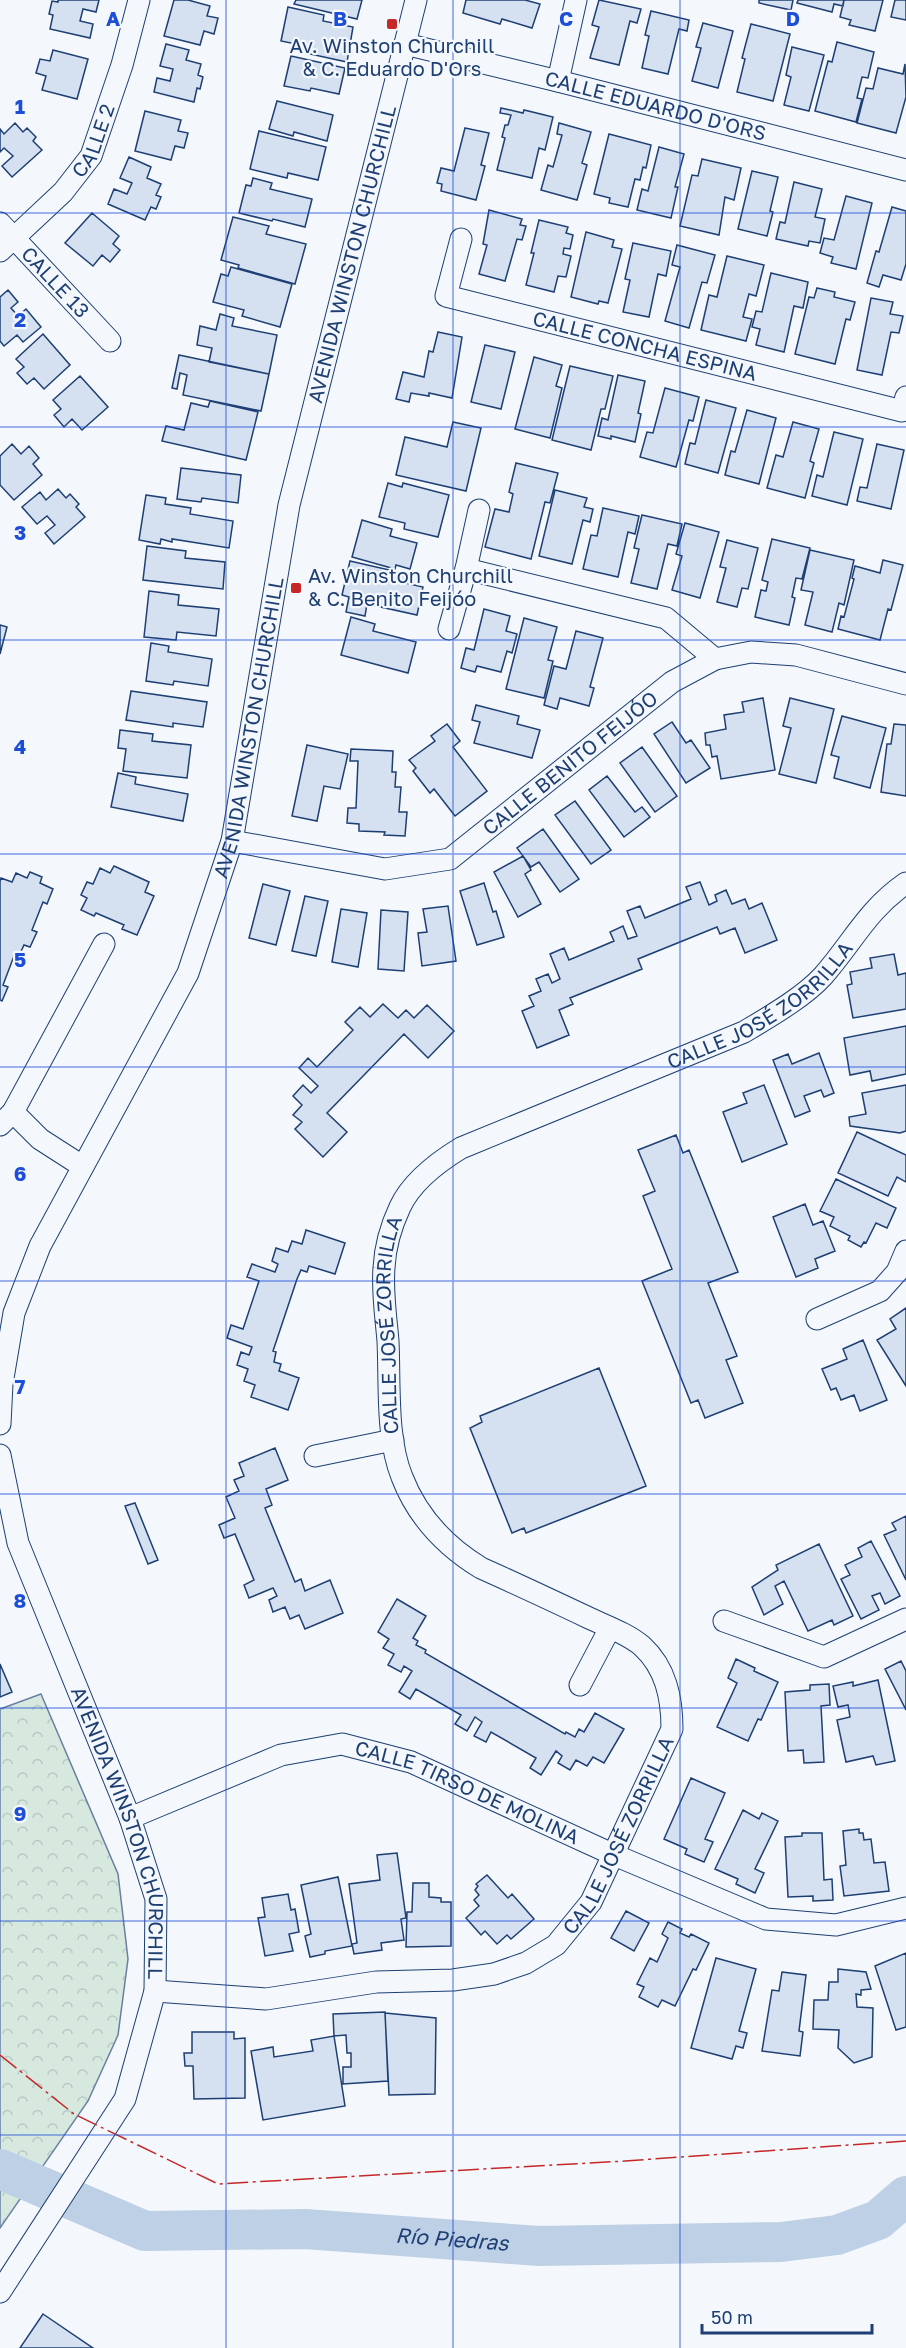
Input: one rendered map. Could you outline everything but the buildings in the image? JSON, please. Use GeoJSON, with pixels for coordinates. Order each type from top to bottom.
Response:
{"type":"FeatureCollection","features":[{"type":"Feature","properties":{"kind":"street","name":"CALLE 2"},"geometry":{"type":"LineString","coordinates":[[5,237],[63,192],[91,156],[122,65],[139,0]]}},
{"type":"Feature","properties":{"kind":"street","name":"AVENIDA WINSTON CHURCHILL"},"geometry":{"type":"LineString","coordinates":[[0,1424],[2,1384],[14,1313],[40,1246],[188,973],[232,841],[289,506],[416,0]]}},
{"type":"Feature","properties":{"kind":"street"},"geometry":{"type":"LineString","coordinates":[[558,81],[576,0]]}},
{"type":"Feature","properties":{"kind":"street","name":"CALLE EDUARDO D'ORS"},"geometry":{"type":"LineString","coordinates":[[405,44],[906,170]]}},
{"type":"Feature","properties":{"kind":"street","name":"CALLE 13"},"geometry":{"type":"LineString","coordinates":[[5,237],[110,341]]}},
{"type":"Feature","properties":{"kind":"street","name":"CALLE CONCHA ESPINA"},"geometry":{"type":"LineString","coordinates":[[461,238],[446,296],[904,404]]}},
{"type":"Feature","properties":{"kind":"street"},"geometry":{"type":"LineString","coordinates":[[449,629],[466,569],[478,510]]}},
{"type":"Feature","properties":{"kind":"street"},"geometry":{"type":"LineString","coordinates":[[466,569],[666,618],[715,659]]}},
{"type":"Feature","properties":{"kind":"street","name":"CALLE BENITO FEIJÓO"},"geometry":{"type":"LineString","coordinates":[[232,841],[385,869],[450,859],[672,682],[715,659],[752,652],[796,655],[906,684]]}},
{"type":"Feature","properties":{"kind":"street","name":"CALLE JOSÉ ZORRILLA"},"geometry":{"type":"LineString","coordinates":[[155,1991],[266,1999],[376,1982],[453,1980],[494,1974],[526,1964],[556,1944],[591,1902],[672,1729],[672,1705],[667,1682],[641,1645],[610,1628],[481,1568],[461,1556],[433,1530],[415,1504],[401,1475],[393,1440],[384,1269],[388,1236],[400,1205],[434,1165],[461,1148],[744,1032],[778,1011],[822,977],[867,918],[890,894],[906,883]]}},
{"type":"Feature","properties":{"kind":"street"},"geometry":{"type":"LineString","coordinates":[[82,1166],[7,1119],[104,944]]}},
{"type":"Feature","properties":{"kind":"street"},"geometry":{"type":"LineString","coordinates":[[817,1319],[880,1291],[897,1272],[906,1251]]}},
{"type":"Feature","properties":{"kind":"street"},"geometry":{"type":"LineString","coordinates":[[315,1456],[393,1440]]}},
{"type":"Feature","properties":{"kind":"street","name":"AVENIDA WINSTON CHURCHILL"},"geometry":{"type":"LineString","coordinates":[[0,1455],[18,1544],[130,1818],[156,1899],[155,1991],[125,2099],[0,2292]]}},
{"type":"Feature","properties":{"kind":"street"},"geometry":{"type":"LineString","coordinates":[[724,1621],[825,1657],[906,1618]]}},
{"type":"Feature","properties":{"kind":"street"},"geometry":{"type":"LineString","coordinates":[[580,1685],[610,1628]]}},
{"type":"Feature","properties":{"kind":"street","name":"CALLE TIRSO DE MOLINA"},"geometry":{"type":"LineString","coordinates":[[130,1818],[281,1755],[342,1744],[411,1762],[612,1854],[766,1919],[836,1925],[906,1908]]}},
{"type":"Feature","properties":{"kind":"green space"},"geometry":{"type":"Polygon","coordinates":[[[41,1694],[118,1874],[128,1959],[118,2035],[88,2101],[0,2228],[0,1709],[41,1694]]]}},
{"type":"Feature","properties":{"kind":"waterway","name":"Río Piedras"},"geometry":{"type":"LineString","coordinates":[[0,2169],[145,2231],[305,2229],[539,2246],[781,2242],[837,2235],[878,2220],[906,2196]]}},
{"type":"Feature","properties":{"kind":"power"},"geometry":{"type":"LineString","coordinates":[[0,2055],[74,2114],[218,2184],[625,2161],[906,2141]]}},
{"type":"Feature","properties":{"kind":"place","name":"Av. Winston Churchill & C. Eduardo D'Ors"},"geometry":{"type":"Point","coordinates":[392,24]}},
{"type":"Feature","properties":{"kind":"place","name":"Av. Winston Churchill & C. Benito Feijóo"},"geometry":{"type":"Point","coordinates":[296,588]}}]}
